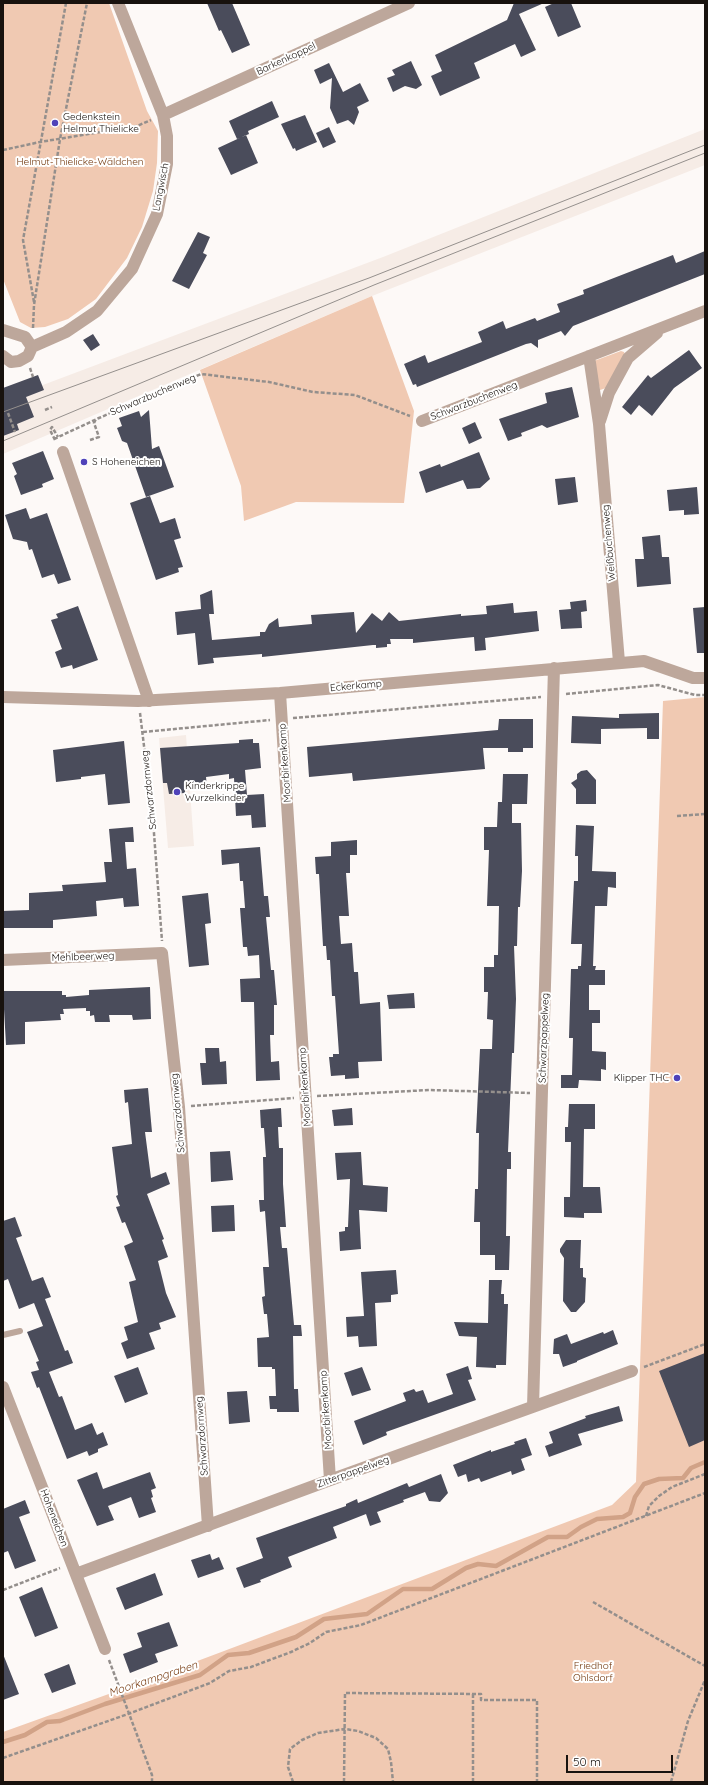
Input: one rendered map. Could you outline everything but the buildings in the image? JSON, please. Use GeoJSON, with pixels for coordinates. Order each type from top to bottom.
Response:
{"type":"FeatureCollection","features":[{"type":"Feature","properties":{"kind":"street","name":"Langwisch"},"geometry":{"type":"LineString","coordinates":[[32,347],[66,332],[97,311],[132,269],[157,214],[167,164],[167,136],[163,115],[118,3]]}},
{"type":"Feature","properties":{"kind":"street","name":"Barkenkoppel"},"geometry":{"type":"LineString","coordinates":[[163,115],[409,3]]}},
{"type":"Feature","properties":{"kind":"street","name":"Schwarzbuchenweg"},"geometry":{"type":"LineString","coordinates":[[422,421],[705,311]]}},
{"type":"Feature","properties":{"kind":"street","name":"Weißbuchenweg"},"geometry":{"type":"LineString","coordinates":[[599,424],[609,393],[628,358],[665,326]]}},
{"type":"Feature","properties":{"kind":"street"},"geometry":{"type":"LineString","coordinates":[[3,330],[25,337],[32,347],[28,356],[20,361],[11,362],[3,356]]}},
{"type":"Feature","properties":{"kind":"street","name":"Weißbuchenweg"},"geometry":{"type":"LineString","coordinates":[[589,356],[599,424],[619,662]]}},
{"type":"Feature","properties":{"kind":"street"},"geometry":{"type":"LineString","coordinates":[[63,452],[143,701]]}},
{"type":"Feature","properties":{"kind":"street","name":"Eckerkamp"},"geometry":{"type":"LineString","coordinates":[[3,697],[143,701],[280,694],[619,662],[644,661],[693,678],[705,678]]}},
{"type":"Feature","properties":{"kind":"street","name":"Schwarzpappelweg"},"geometry":{"type":"LineString","coordinates":[[533,1407],[554,668]]}},
{"type":"Feature","properties":{"kind":"street","name":"Moorbirkenkamp"},"geometry":{"type":"LineString","coordinates":[[280,694],[330,1480]]}},
{"type":"Feature","properties":{"kind":"street","name":"Mehlbeerweg"},"geometry":{"type":"LineString","coordinates":[[3,960],[162,954]]}},
{"type":"Feature","properties":{"kind":"street","name":"Schwarzdornweg"},"geometry":{"type":"LineString","coordinates":[[162,954],[179,1107],[208,1526]]}},
{"type":"Feature","properties":{"kind":"street","name":"Zitterpappelweg"},"geometry":{"type":"LineString","coordinates":[[74,1569],[208,1526],[330,1480],[632,1371]]}},
{"type":"Feature","properties":{"kind":"street","name":"Hoheneichen"},"geometry":{"type":"LineString","coordinates":[[3,1387],[105,1649]]}},
{"type":"Feature","properties":{"kind":"lane"},"geometry":{"type":"LineString","coordinates":[[3,1335],[20,1331]]}},
{"type":"Feature","properties":{"kind":"path"},"geometry":{"type":"LineString","coordinates":[[34,305],[23,240],[66,3]]}},
{"type":"Feature","properties":{"kind":"path"},"geometry":{"type":"LineString","coordinates":[[32,347],[34,305],[60,138],[87,3]]}},
{"type":"Feature","properties":{"kind":"path"},"geometry":{"type":"LineString","coordinates":[[3,150],[60,138],[137,126],[163,115]]}},
{"type":"Feature","properties":{"kind":"path","name":"Schwarzbuchenweg"},"geometry":{"type":"LineString","coordinates":[[58,437],[52,427],[50,430],[54,439],[201,374],[269,382],[313,392],[355,395],[422,421]]}},
{"type":"Feature","properties":{"kind":"path"},"geometry":{"type":"LineString","coordinates":[[45,410],[52,407]]}},
{"type":"Feature","properties":{"kind":"path"},"geometry":{"type":"LineString","coordinates":[[8,414],[15,432]]}},
{"type":"Feature","properties":{"kind":"path"},"geometry":{"type":"LineString","coordinates":[[90,440],[99,437],[94,423],[97,419]]}},
{"type":"Feature","properties":{"kind":"path"},"geometry":{"type":"LineString","coordinates":[[143,732],[282,718],[658,685],[695,695],[705,694]]}},
{"type":"Feature","properties":{"kind":"path","name":"Schwarzdornweg"},"geometry":{"type":"LineString","coordinates":[[143,701],[143,732],[153,820],[162,954]]}},
{"type":"Feature","properties":{"kind":"path"},"geometry":{"type":"LineString","coordinates":[[677,816],[705,814]]}},
{"type":"Feature","properties":{"kind":"path"},"geometry":{"type":"LineString","coordinates":[[179,1107],[306,1097],[429,1090],[542,1094]]}},
{"type":"Feature","properties":{"kind":"path"},"geometry":{"type":"LineString","coordinates":[[632,1371],[705,1344]]}},
{"type":"Feature","properties":{"kind":"path"},"geometry":{"type":"LineString","coordinates":[[646,1516],[649,1506],[659,1496],[672,1487],[705,1474]]}},
{"type":"Feature","properties":{"kind":"path"},"geometry":{"type":"LineString","coordinates":[[3,1758],[128,1714],[210,1683],[229,1672],[250,1667],[291,1652],[310,1643],[326,1632],[362,1625],[705,1493]]}},
{"type":"Feature","properties":{"kind":"path"},"geometry":{"type":"LineString","coordinates":[[3,1590],[74,1569]]}},
{"type":"Feature","properties":{"kind":"path"},"geometry":{"type":"LineString","coordinates":[[593,1602],[705,1666]]}},
{"type":"Feature","properties":{"kind":"path"},"geometry":{"type":"LineString","coordinates":[[105,1649],[125,1707],[152,1775],[152,1782]]}},
{"type":"Feature","properties":{"kind":"path"},"geometry":{"type":"LineString","coordinates":[[671,1782],[686,1728],[705,1680]]}},
{"type":"Feature","properties":{"kind":"path"},"geometry":{"type":"LineString","coordinates":[[344,1782],[345,1693],[481,1694],[481,1700],[537,1700],[536,1782]]}},
{"type":"Feature","properties":{"kind":"path"},"geometry":{"type":"LineString","coordinates":[[473,1694],[474,1782]]}},
{"type":"Feature","properties":{"kind":"path"},"geometry":{"type":"LineString","coordinates":[[293,1782],[288,1767],[290,1749],[302,1740],[318,1733],[344,1729],[358,1730],[376,1738],[388,1749],[393,1782]]}},
{"type":"Feature","properties":{"kind":"shaded area"},"geometry":{"type":"Polygon","coordinates":[[[705,129],[705,165],[372,296],[3,454],[3,400],[383,257],[705,129]]]}},
{"type":"Feature","properties":{"kind":"shaded area","name":"Kinderkrippe Wurzelkinder"},"geometry":{"type":"Polygon","coordinates":[[[186,735],[194,846],[168,848],[159,738],[186,735]]]}},
{"type":"Feature","properties":{"kind":"green space","name":"Helmut-Thielicke-Wäldchen"},"geometry":{"type":"Polygon","coordinates":[[[3,3],[109,3],[147,111],[158,131],[157,163],[153,191],[142,227],[127,258],[96,299],[68,319],[45,327],[31,328],[20,322],[3,279],[3,3]]]}},
{"type":"Feature","properties":{"kind":"green space"},"geometry":{"type":"Polygon","coordinates":[[[372,296],[414,411],[404,503],[296,502],[244,521],[241,486],[200,370],[372,296]]]}},
{"type":"Feature","properties":{"kind":"green space"},"geometry":{"type":"Polygon","coordinates":[[[621,351],[624,352],[625,355],[606,388],[600,390],[594,361],[621,351]]]}},
{"type":"Feature","properties":{"kind":"green space","name":"Friedhof Ohlsdorf"},"geometry":{"type":"Polygon","coordinates":[[[705,697],[705,1782],[3,1782],[3,1732],[131,1686],[612,1505],[636,1482],[663,701],[705,697]]]}},
{"type":"Feature","properties":{"kind":"waterway","name":"Moorkampgraben"},"geometry":{"type":"LineString","coordinates":[[3,1742],[25,1735],[47,1722],[60,1721],[105,1704],[200,1675],[228,1655],[249,1653],[296,1637],[324,1619],[367,1614],[403,1589],[432,1589],[466,1568],[478,1564],[496,1566],[548,1537],[567,1537],[581,1527],[597,1519],[623,1517],[630,1513],[635,1497],[644,1484],[659,1479],[683,1478],[691,1468],[705,1462]]}},
{"type":"Feature","properties":{"kind":"tram line"},"geometry":{"type":"LineString","coordinates":[[3,412],[369,278],[705,145]]}},
{"type":"Feature","properties":{"kind":"tram line"},"geometry":{"type":"LineString","coordinates":[[3,441],[374,285],[705,153]]}},
{"type":"Feature","properties":{"kind":"place","name":"Gedenkstein Helmut Thielicke"},"geometry":{"type":"Point","coordinates":[55,123]}},
{"type":"Feature","properties":{"kind":"place","name":"S Hoheneichen"},"geometry":{"type":"Point","coordinates":[84,462]}},
{"type":"Feature","properties":{"kind":"place","name":"Kinderkrippe Wurzelkinder"},"geometry":{"type":"Point","coordinates":[177,792]}},
{"type":"Feature","properties":{"kind":"place","name":"Klipper THC"},"geometry":{"type":"Point","coordinates":[677,1078]}}]}
